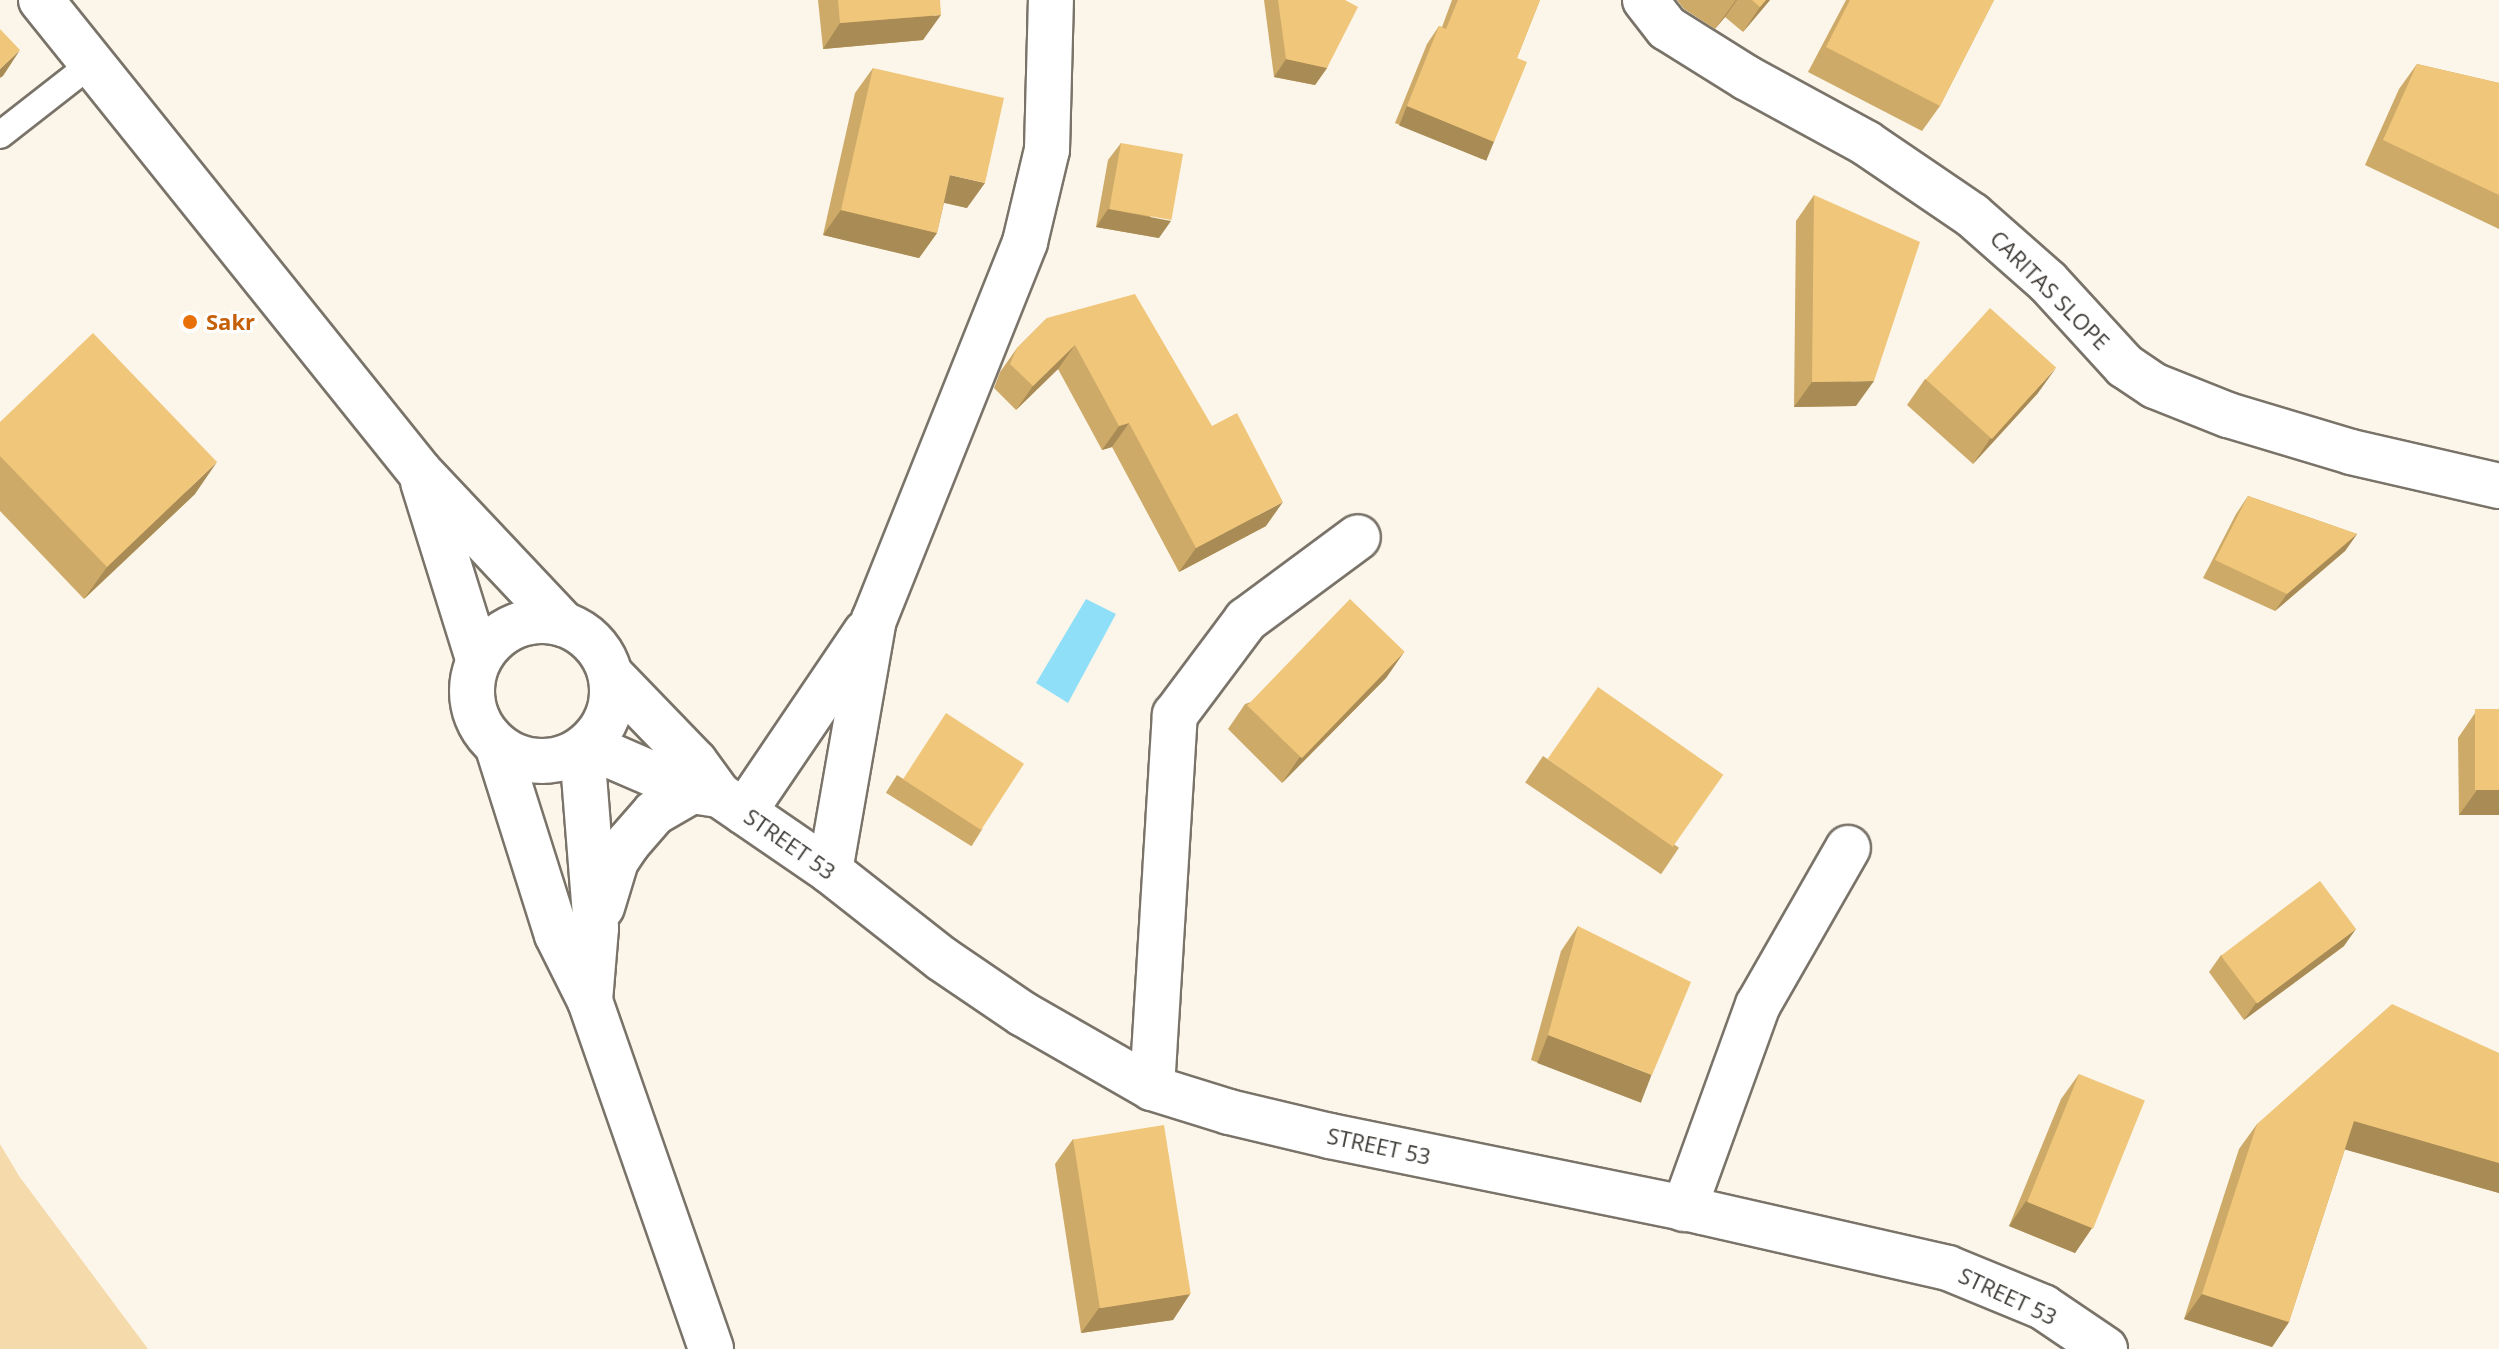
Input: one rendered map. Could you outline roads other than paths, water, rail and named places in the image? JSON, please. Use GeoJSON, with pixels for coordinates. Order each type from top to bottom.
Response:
{"type":"FeatureCollection","features":[{"type":"Feature","properties":{"kind":"street"},"geometry":{"type":"LineString","coordinates":[[41,0],[420,472],[563,624],[585,635],[601,653],[611,675],[695,762],[718,799]]}},
{"type":"Feature","properties":{"kind":"street"},"geometry":{"type":"LineString","coordinates":[[830,871],[874,620],[1006,297],[1025,242],[1047,150],[1051,0]]}},
{"type":"Feature","properties":{"kind":"street","name":"CARITAS SLOPE"},"geometry":{"type":"LineString","coordinates":[[1645,0],[1667,28],[1747,78],[1866,143],[1972,215],[2048,282],[2125,366],[2155,386],[2228,415],[2351,452],[2499,486]]}},
{"type":"Feature","properties":{"kind":"street"},"geometry":{"type":"LineString","coordinates":[[420,472],[478,659]]}},
{"type":"Feature","properties":{"kind":"street"},"geometry":{"type":"LineString","coordinates":[[1152,1088],[1175,715],[1246,620],[1358,537]]}},
{"type":"Feature","properties":{"kind":"street"},"geometry":{"type":"LineString","coordinates":[[596,928],[616,861],[654,813],[718,799],[874,620]]}},
{"type":"Feature","properties":{"kind":"street"},"geometry":{"type":"LineString","coordinates":[[563,624],[530,621],[500,633],[478,659],[470,690],[477,722],[498,748],[557,935],[590,1001],[711,1349]]}},
{"type":"Feature","properties":{"kind":"street"},"geometry":{"type":"LineString","coordinates":[[498,748],[525,761],[555,762],[585,748],[604,726],[612,701],[611,675]]}},
{"type":"Feature","properties":{"kind":"street"},"geometry":{"type":"LineString","coordinates":[[585,748],[718,799]]}},
{"type":"Feature","properties":{"kind":"street"},"geometry":{"type":"LineString","coordinates":[[585,748],[596,928],[590,1001]]}},
{"type":"Feature","properties":{"kind":"street","name":"STREET 53"},"geometry":{"type":"LineString","coordinates":[[718,799],[830,871],[942,959],[1011,1006],[1152,1088],[1229,1112],[1330,1136],[1684,1209],[1948,1268],[2043,1307],[2105,1349]]}},
{"type":"Feature","properties":{"kind":"street"},"geometry":{"type":"LineString","coordinates":[[1684,1209],[1758,1005],[1848,848]]}},
{"type":"Feature","properties":{"kind":"lane"},"geometry":{"type":"LineString","coordinates":[[0,135],[92,63]]}},
{"type":"Feature","properties":{"kind":"water"},"geometry":{"type":"Polygon","coordinates":[[[1086,599],[1116,614],[1068,703],[1036,683],[1086,599]]]}},
{"type":"Feature","properties":{"kind":"place","name":"Sakr"},"geometry":{"type":"Point","coordinates":[190,322]}}]}
